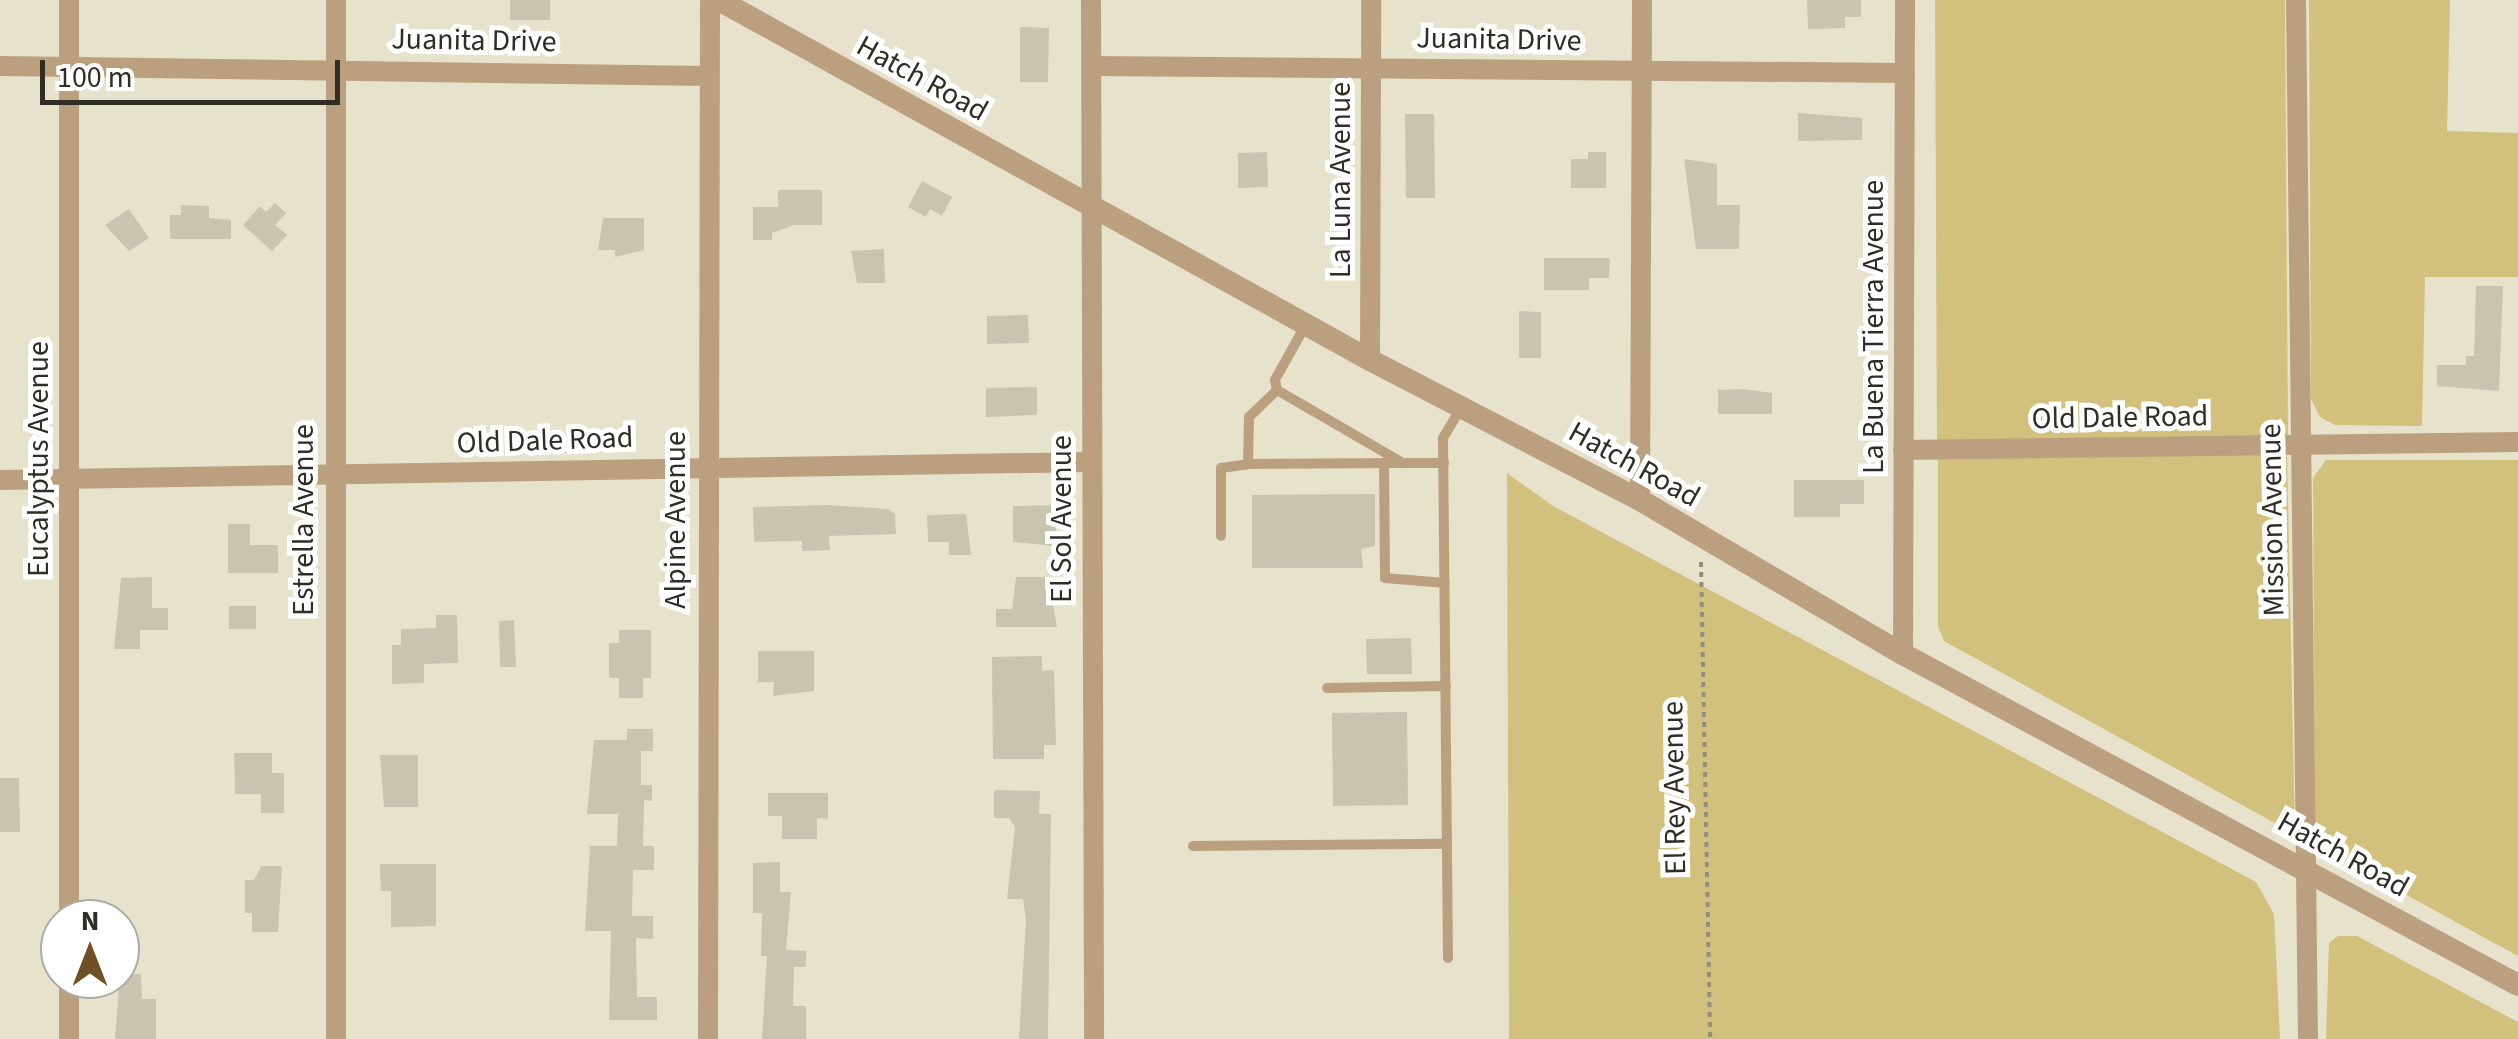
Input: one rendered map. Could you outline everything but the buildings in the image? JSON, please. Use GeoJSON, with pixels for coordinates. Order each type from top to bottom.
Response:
{"type":"FeatureCollection","features":[{"type":"Feature","properties":{"kind":"street","name":"Eucalyptus Avenue"},"geometry":{"type":"LineString","coordinates":[[69,0],[69,899]]}},
{"type":"Feature","properties":{"kind":"street","name":"Estrella Avenue"},"geometry":{"type":"LineString","coordinates":[[336,0],[336,1039]]}},
{"type":"Feature","properties":{"kind":"street","name":"Alpine Avenue"},"geometry":{"type":"LineString","coordinates":[[708,1039],[706,76],[710,0]]}},
{"type":"Feature","properties":{"kind":"street","name":"Hatch Road"},"geometry":{"type":"LineString","coordinates":[[719,0],[1305,325],[1640,500],[1903,654],[2518,985]]}},
{"type":"Feature","properties":{"kind":"street","name":"El Sol Avenue"},"geometry":{"type":"LineString","coordinates":[[1092,0],[1094,1039]]}},
{"type":"Feature","properties":{"kind":"street","name":"La Luna Avenue"},"geometry":{"type":"LineString","coordinates":[[1370,360],[1371,0]]}},
{"type":"Feature","properties":{"kind":"street"},"geometry":{"type":"LineString","coordinates":[[1640,500],[1642,0]]}},
{"type":"Feature","properties":{"kind":"street","name":"La Buena Tierra Avenue"},"geometry":{"type":"LineString","coordinates":[[1903,654],[1905,0]]}},
{"type":"Feature","properties":{"kind":"street","name":"Mission Avenue"},"geometry":{"type":"LineString","coordinates":[[2296,0],[2308,1039]]}},
{"type":"Feature","properties":{"kind":"street","name":"Juanita Drive"},"geometry":{"type":"LineString","coordinates":[[0,66],[336,67],[706,76]]}},
{"type":"Feature","properties":{"kind":"street","name":"Juanita Drive"},"geometry":{"type":"LineString","coordinates":[[1092,66],[1905,72]]}},
{"type":"Feature","properties":{"kind":"street","name":"Old Dale Road"},"geometry":{"type":"LineString","coordinates":[[1903,450],[2518,442]]}},
{"type":"Feature","properties":{"kind":"street","name":"Old Dale Road"},"geometry":{"type":"LineString","coordinates":[[0,480],[1091,462]]}},
{"type":"Feature","properties":{"kind":"street"},"geometry":{"type":"LineString","coordinates":[[69,999],[69,1039]]}},
{"type":"Feature","properties":{"kind":"lane"},"geometry":{"type":"LineString","coordinates":[[1277,390],[1276,380],[1305,325]]}},
{"type":"Feature","properties":{"kind":"lane"},"geometry":{"type":"LineString","coordinates":[[1277,390],[1403,463]]}},
{"type":"Feature","properties":{"kind":"lane"},"geometry":{"type":"LineString","coordinates":[[1248,464],[1249,416],[1277,390]]}},
{"type":"Feature","properties":{"kind":"lane"},"geometry":{"type":"LineString","coordinates":[[1448,958],[1443,438],[1461,407]]}},
{"type":"Feature","properties":{"kind":"lane"},"geometry":{"type":"LineString","coordinates":[[1384,463],[1385,578],[1445,583]]}},
{"type":"Feature","properties":{"kind":"lane"},"geometry":{"type":"LineString","coordinates":[[1221,536],[1220,468],[1248,464],[1444,463]]}},
{"type":"Feature","properties":{"kind":"lane"},"geometry":{"type":"LineString","coordinates":[[1328,688],[1446,686]]}},
{"type":"Feature","properties":{"kind":"lane"},"geometry":{"type":"LineString","coordinates":[[1193,846],[1447,844]]}},
{"type":"Feature","properties":{"kind":"path","name":"El Rey Avenue"},"geometry":{"type":"LineString","coordinates":[[1701,537],[1710,1039]]}},
{"type":"Feature","properties":{"kind":"shaded area"},"geometry":{"type":"Polygon","coordinates":[[[1935,0],[2285,0],[2288,439],[1937,444],[1935,0]]]}},
{"type":"Feature","properties":{"kind":"shaded area"},"geometry":{"type":"Polygon","coordinates":[[[2309,0],[2450,0],[2447,131],[2518,133],[2518,277],[2425,277],[2422,426],[2335,425],[2320,417],[2311,399],[2309,0]]]}},
{"type":"Feature","properties":{"kind":"shaded area"},"geometry":{"type":"Polygon","coordinates":[[[2287,454],[2295,834],[1944,641],[1938,626],[1938,457],[2287,454]]]}},
{"type":"Feature","properties":{"kind":"shaded area"},"geometry":{"type":"Polygon","coordinates":[[[2326,460],[2518,460],[2518,956],[2315,845],[2313,478],[2326,460]]]}},
{"type":"Feature","properties":{"kind":"shaded area"},"geometry":{"type":"Polygon","coordinates":[[[1507,473],[1553,506],[2256,882],[2274,914],[2280,1039],[1509,1039],[1507,473]]]}},
{"type":"Feature","properties":{"kind":"shaded area"},"geometry":{"type":"Polygon","coordinates":[[[2338,936],[2357,936],[2518,1022],[2518,1039],[2326,1039],[2329,943],[2338,936]]]}}]}
